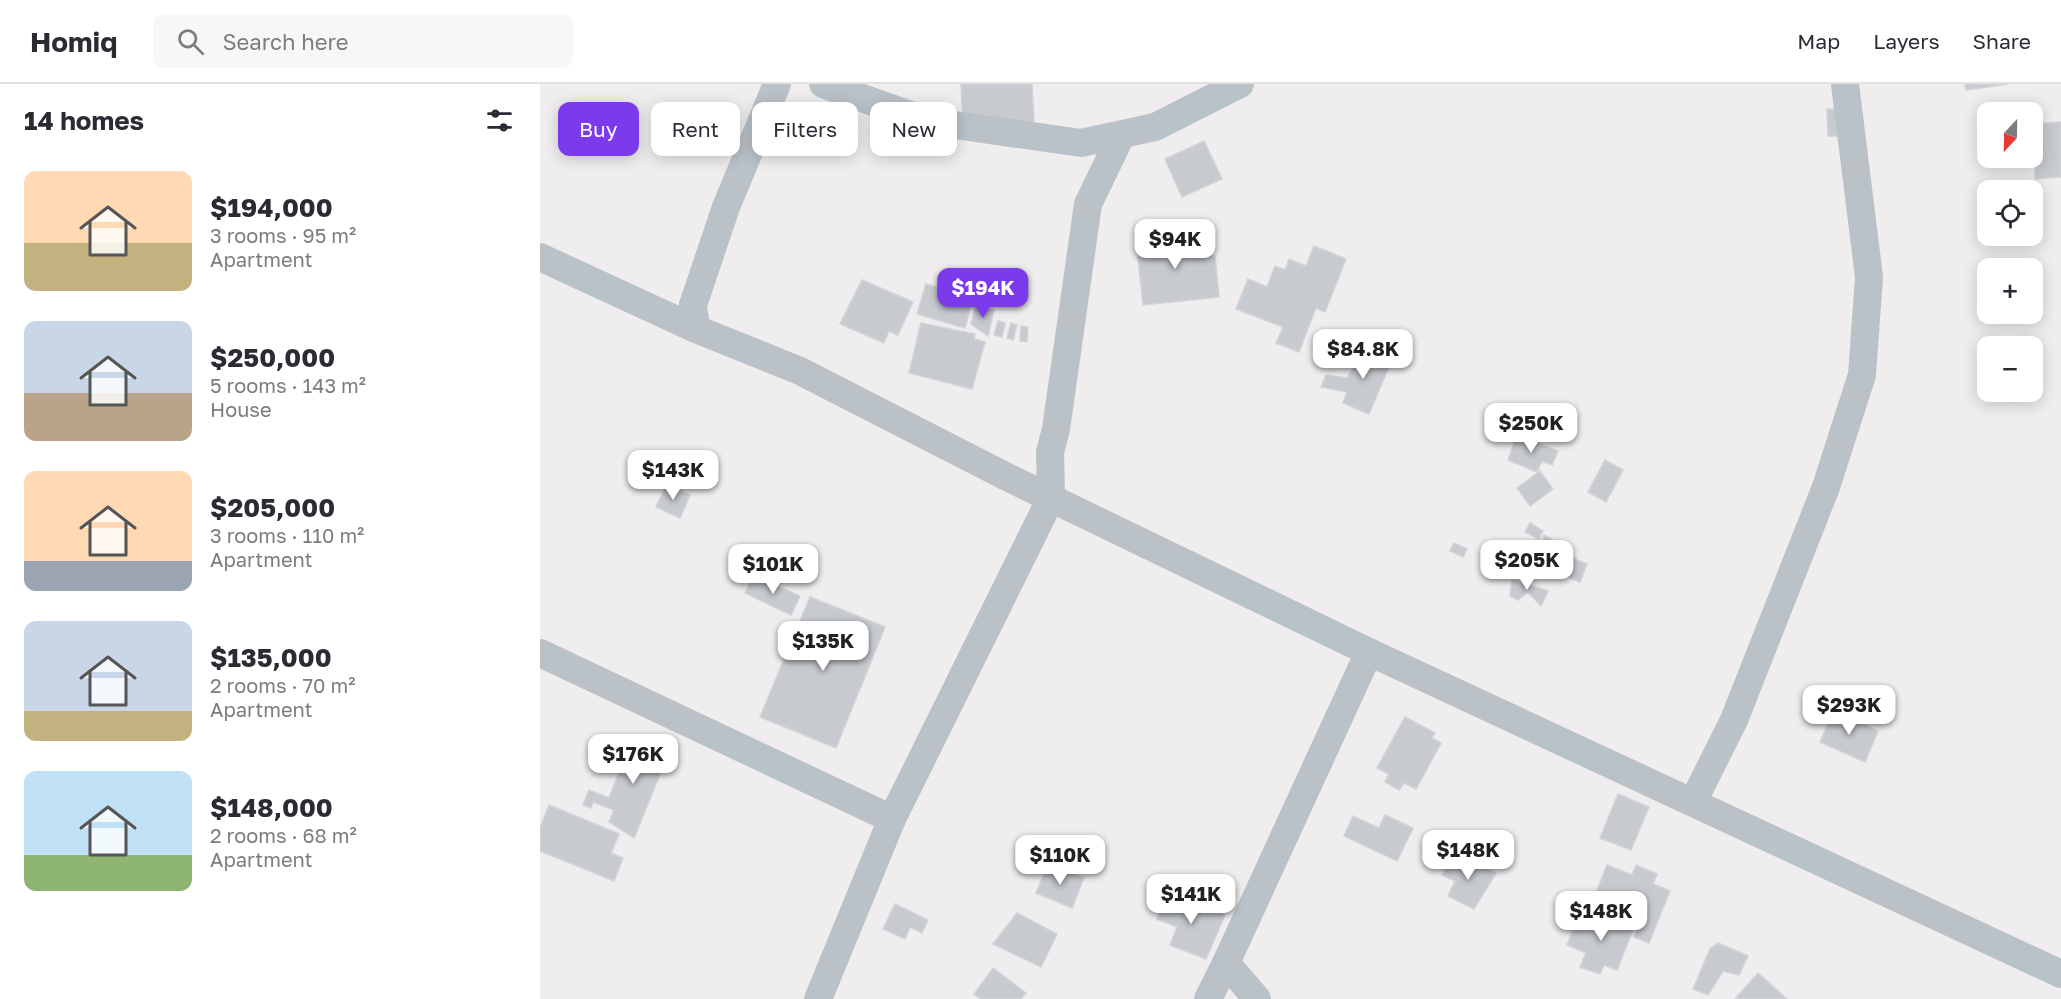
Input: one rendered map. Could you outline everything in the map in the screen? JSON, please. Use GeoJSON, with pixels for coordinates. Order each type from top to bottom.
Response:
{"type":"FeatureCollection","features":[{"type":"Feature","properties":{"kind":"street"},"geometry":{"type":"LineString","coordinates":[[696,328],[693,305],[726,207],[777,84]]}},
{"type":"Feature","properties":{"kind":"street"},"geometry":{"type":"LineString","coordinates":[[823,84],[927,122],[1081,143],[1155,127],[1240,84]]}},
{"type":"Feature","properties":{"kind":"street"},"geometry":{"type":"LineString","coordinates":[[1693,802],[1743,698],[1826,487],[1862,375],[1869,277],[1845,84]]}},
{"type":"Feature","properties":{"kind":"street"},"geometry":{"type":"LineString","coordinates":[[818,999],[892,819],[1051,498],[1050,452],[1056,429],[1089,204],[1121,136]]}},
{"type":"Feature","properties":{"kind":"street"},"geometry":{"type":"LineString","coordinates":[[540,258],[696,328],[800,371],[1009,478],[1369,652],[2061,974]]}},
{"type":"Feature","properties":{"kind":"street"},"geometry":{"type":"LineString","coordinates":[[1009,478],[1050,452]]}},
{"type":"Feature","properties":{"kind":"street"},"geometry":{"type":"LineString","coordinates":[[1208,999],[1369,652]]}},
{"type":"Feature","properties":{"kind":"street"},"geometry":{"type":"LineString","coordinates":[[540,653],[892,819]]}},
{"type":"Feature","properties":{"kind":"street"},"geometry":{"type":"LineString","coordinates":[[1226,963],[1256,999]]}},
{"type":"Feature","properties":{"kind":"street"},"geometry":{"type":"LineString","coordinates":[[1251,999],[1256,999]]}},
{"type":"Feature","properties":{"kind":"building"},"geometry":{"type":"Polygon","coordinates":[[[961,84],[1032,84],[1034,122],[963,126],[961,84]]]}},
{"type":"Feature","properties":{"kind":"building"},"geometry":{"type":"Polygon","coordinates":[[[1965,84],[2008,84],[1966,90],[1965,84]]]}},
{"type":"Feature","properties":{"kind":"building"},"geometry":{"type":"Polygon","coordinates":[[[1827,109],[1843,109],[1845,136],[1828,136],[1827,109]]]}},
{"type":"Feature","properties":{"kind":"building"},"geometry":{"type":"Polygon","coordinates":[[[2061,122],[2061,177],[2035,179],[2035,168],[2043,168],[2043,123],[2061,122]]]}},
{"type":"Feature","properties":{"kind":"building"},"geometry":{"type":"Polygon","coordinates":[[[1204,141],[1222,179],[1182,197],[1165,159],[1204,141]]]}},
{"type":"Feature","properties":{"kind":"building"},"geometry":{"type":"Polygon","coordinates":[[[1198,233],[1201,258],[1215,256],[1219,297],[1143,305],[1136,239],[1198,233]]]}},
{"type":"Feature","properties":{"kind":"building"},"geometry":{"type":"Polygon","coordinates":[[[1314,246],[1346,259],[1325,312],[1316,308],[1299,352],[1276,343],[1283,327],[1236,309],[1248,279],[1267,287],[1275,266],[1285,270],[1289,259],[1306,266],[1314,246]]]}},
{"type":"Feature","properties":{"kind":"building"},"geometry":{"type":"Polygon","coordinates":[[[862,280],[913,302],[898,335],[889,331],[884,343],[840,324],[862,280]]]}},
{"type":"Feature","properties":{"kind":"building"},"geometry":{"type":"Polygon","coordinates":[[[926,284],[948,290],[945,299],[971,306],[965,328],[917,314],[926,284]]]}},
{"type":"Feature","properties":{"kind":"building"},"geometry":{"type":"Polygon","coordinates":[[[975,306],[994,310],[988,336],[971,324],[975,306]]]}},
{"type":"Feature","properties":{"kind":"building"},"geometry":{"type":"Polygon","coordinates":[[[998,321],[1005,323],[1002,337],[994,335],[998,321]]]}},
{"type":"Feature","properties":{"kind":"building"},"geometry":{"type":"Polygon","coordinates":[[[921,323],[975,334],[974,339],[985,342],[972,389],[909,373],[921,323]]]}},
{"type":"Feature","properties":{"kind":"building"},"geometry":{"type":"Polygon","coordinates":[[[1011,323],[1017,325],[1013,340],[1007,338],[1011,323]]]}},
{"type":"Feature","properties":{"kind":"building"},"geometry":{"type":"Polygon","coordinates":[[[1021,326],[1028,327],[1027,342],[1020,341],[1021,326]]]}},
{"type":"Feature","properties":{"kind":"building"},"geometry":{"type":"Polygon","coordinates":[[[1366,348],[1394,355],[1369,414],[1343,403],[1347,392],[1321,387],[1326,375],[1347,378],[1366,348]]]}},
{"type":"Feature","properties":{"kind":"building"},"geometry":{"type":"Polygon","coordinates":[[[1517,435],[1558,451],[1552,465],[1542,461],[1537,472],[1508,460],[1517,435]]]}},
{"type":"Feature","properties":{"kind":"building"},"geometry":{"type":"Polygon","coordinates":[[[1605,460],[1623,470],[1606,502],[1588,492],[1605,460]]]}},
{"type":"Feature","properties":{"kind":"building"},"geometry":{"type":"Polygon","coordinates":[[[1540,471],[1553,489],[1530,506],[1517,488],[1540,471]]]}},
{"type":"Feature","properties":{"kind":"building"},"geometry":{"type":"Polygon","coordinates":[[[667,484],[690,495],[680,518],[656,507],[667,484]]]}},
{"type":"Feature","properties":{"kind":"building"},"geometry":{"type":"Polygon","coordinates":[[[1530,523],[1543,531],[1539,539],[1525,532],[1530,523]]]}},
{"type":"Feature","properties":{"kind":"building"},"geometry":{"type":"Polygon","coordinates":[[[1544,535],[1563,546],[1556,560],[1541,551],[1544,535]]]}},
{"type":"Feature","properties":{"kind":"building"},"geometry":{"type":"Polygon","coordinates":[[[1454,543],[1467,549],[1463,557],[1450,551],[1454,543]]]}},
{"type":"Feature","properties":{"kind":"building"},"geometry":{"type":"Polygon","coordinates":[[[1565,555],[1587,564],[1580,582],[1558,573],[1565,555]]]}},
{"type":"Feature","properties":{"kind":"building"},"geometry":{"type":"Polygon","coordinates":[[[753,575],[800,596],[791,615],[745,593],[753,575]]]}},
{"type":"Feature","properties":{"kind":"building"},"geometry":{"type":"Polygon","coordinates":[[[1512,579],[1548,591],[1541,606],[1528,592],[1518,600],[1510,596],[1512,579]]]}},
{"type":"Feature","properties":{"kind":"building"},"geometry":{"type":"Polygon","coordinates":[[[810,597],[885,627],[836,748],[760,717],[810,597]]]}},
{"type":"Feature","properties":{"kind":"building"},"geometry":{"type":"Polygon","coordinates":[[[1834,710],[1878,731],[1865,762],[1820,742],[1834,710]]]}},
{"type":"Feature","properties":{"kind":"building"},"geometry":{"type":"Polygon","coordinates":[[[1405,717],[1435,733],[1432,738],[1441,743],[1416,789],[1404,783],[1399,790],[1385,782],[1389,774],[1377,768],[1405,717]]]}},
{"type":"Feature","properties":{"kind":"building"},"geometry":{"type":"Polygon","coordinates":[[[634,735],[670,750],[634,838],[609,822],[614,810],[593,802],[591,808],[583,805],[589,790],[609,798],[634,735]]]}},
{"type":"Feature","properties":{"kind":"building"},"geometry":{"type":"Polygon","coordinates":[[[1618,794],[1649,807],[1631,850],[1600,838],[1618,794]]]}},
{"type":"Feature","properties":{"kind":"building"},"geometry":{"type":"Polygon","coordinates":[[[549,805],[619,834],[611,853],[623,858],[614,881],[540,851],[540,828],[549,805]]]}},
{"type":"Feature","properties":{"kind":"building"},"geometry":{"type":"Polygon","coordinates":[[[1385,815],[1413,828],[1397,861],[1344,836],[1353,816],[1379,828],[1385,815]]]}},
{"type":"Feature","properties":{"kind":"building"},"geometry":{"type":"Polygon","coordinates":[[[1451,856],[1464,863],[1466,858],[1496,873],[1474,909],[1448,896],[1455,881],[1442,875],[1451,856]]]}},
{"type":"Feature","properties":{"kind":"building"},"geometry":{"type":"Polygon","coordinates":[[[1048,864],[1084,878],[1072,908],[1036,893],[1048,864]]]}},
{"type":"Feature","properties":{"kind":"building"},"geometry":{"type":"Polygon","coordinates":[[[1607,865],[1632,875],[1636,865],[1657,874],[1653,884],[1670,891],[1649,943],[1634,937],[1640,922],[1610,910],[1606,920],[1588,913],[1607,865]]]}},
{"type":"Feature","properties":{"kind":"building"},"geometry":{"type":"Polygon","coordinates":[[[1169,892],[1225,915],[1206,959],[1170,945],[1177,927],[1157,919],[1169,892]]]}},
{"type":"Feature","properties":{"kind":"building"},"geometry":{"type":"Polygon","coordinates":[[[895,904],[928,920],[922,933],[910,927],[905,939],[883,929],[895,904]]]}},
{"type":"Feature","properties":{"kind":"building"},"geometry":{"type":"Polygon","coordinates":[[[1017,913],[1057,934],[1041,967],[993,944],[1017,913]]]}},
{"type":"Feature","properties":{"kind":"building"},"geometry":{"type":"Polygon","coordinates":[[[1579,915],[1607,927],[1612,916],[1635,925],[1617,970],[1604,965],[1600,974],[1580,967],[1586,953],[1567,945],[1579,915]]]}},
{"type":"Feature","properties":{"kind":"building"},"geometry":{"type":"Polygon","coordinates":[[[1718,943],[1748,956],[1739,975],[1723,971],[1708,995],[1693,989],[1710,949],[1718,943]]]}},
{"type":"Feature","properties":{"kind":"building"},"geometry":{"type":"Polygon","coordinates":[[[993,968],[1026,993],[1021,999],[981,999],[974,994],[993,968]]]}},
{"type":"Feature","properties":{"kind":"building"},"geometry":{"type":"Polygon","coordinates":[[[1758,973],[1787,999],[1735,999],[1758,973]]]}}]}
